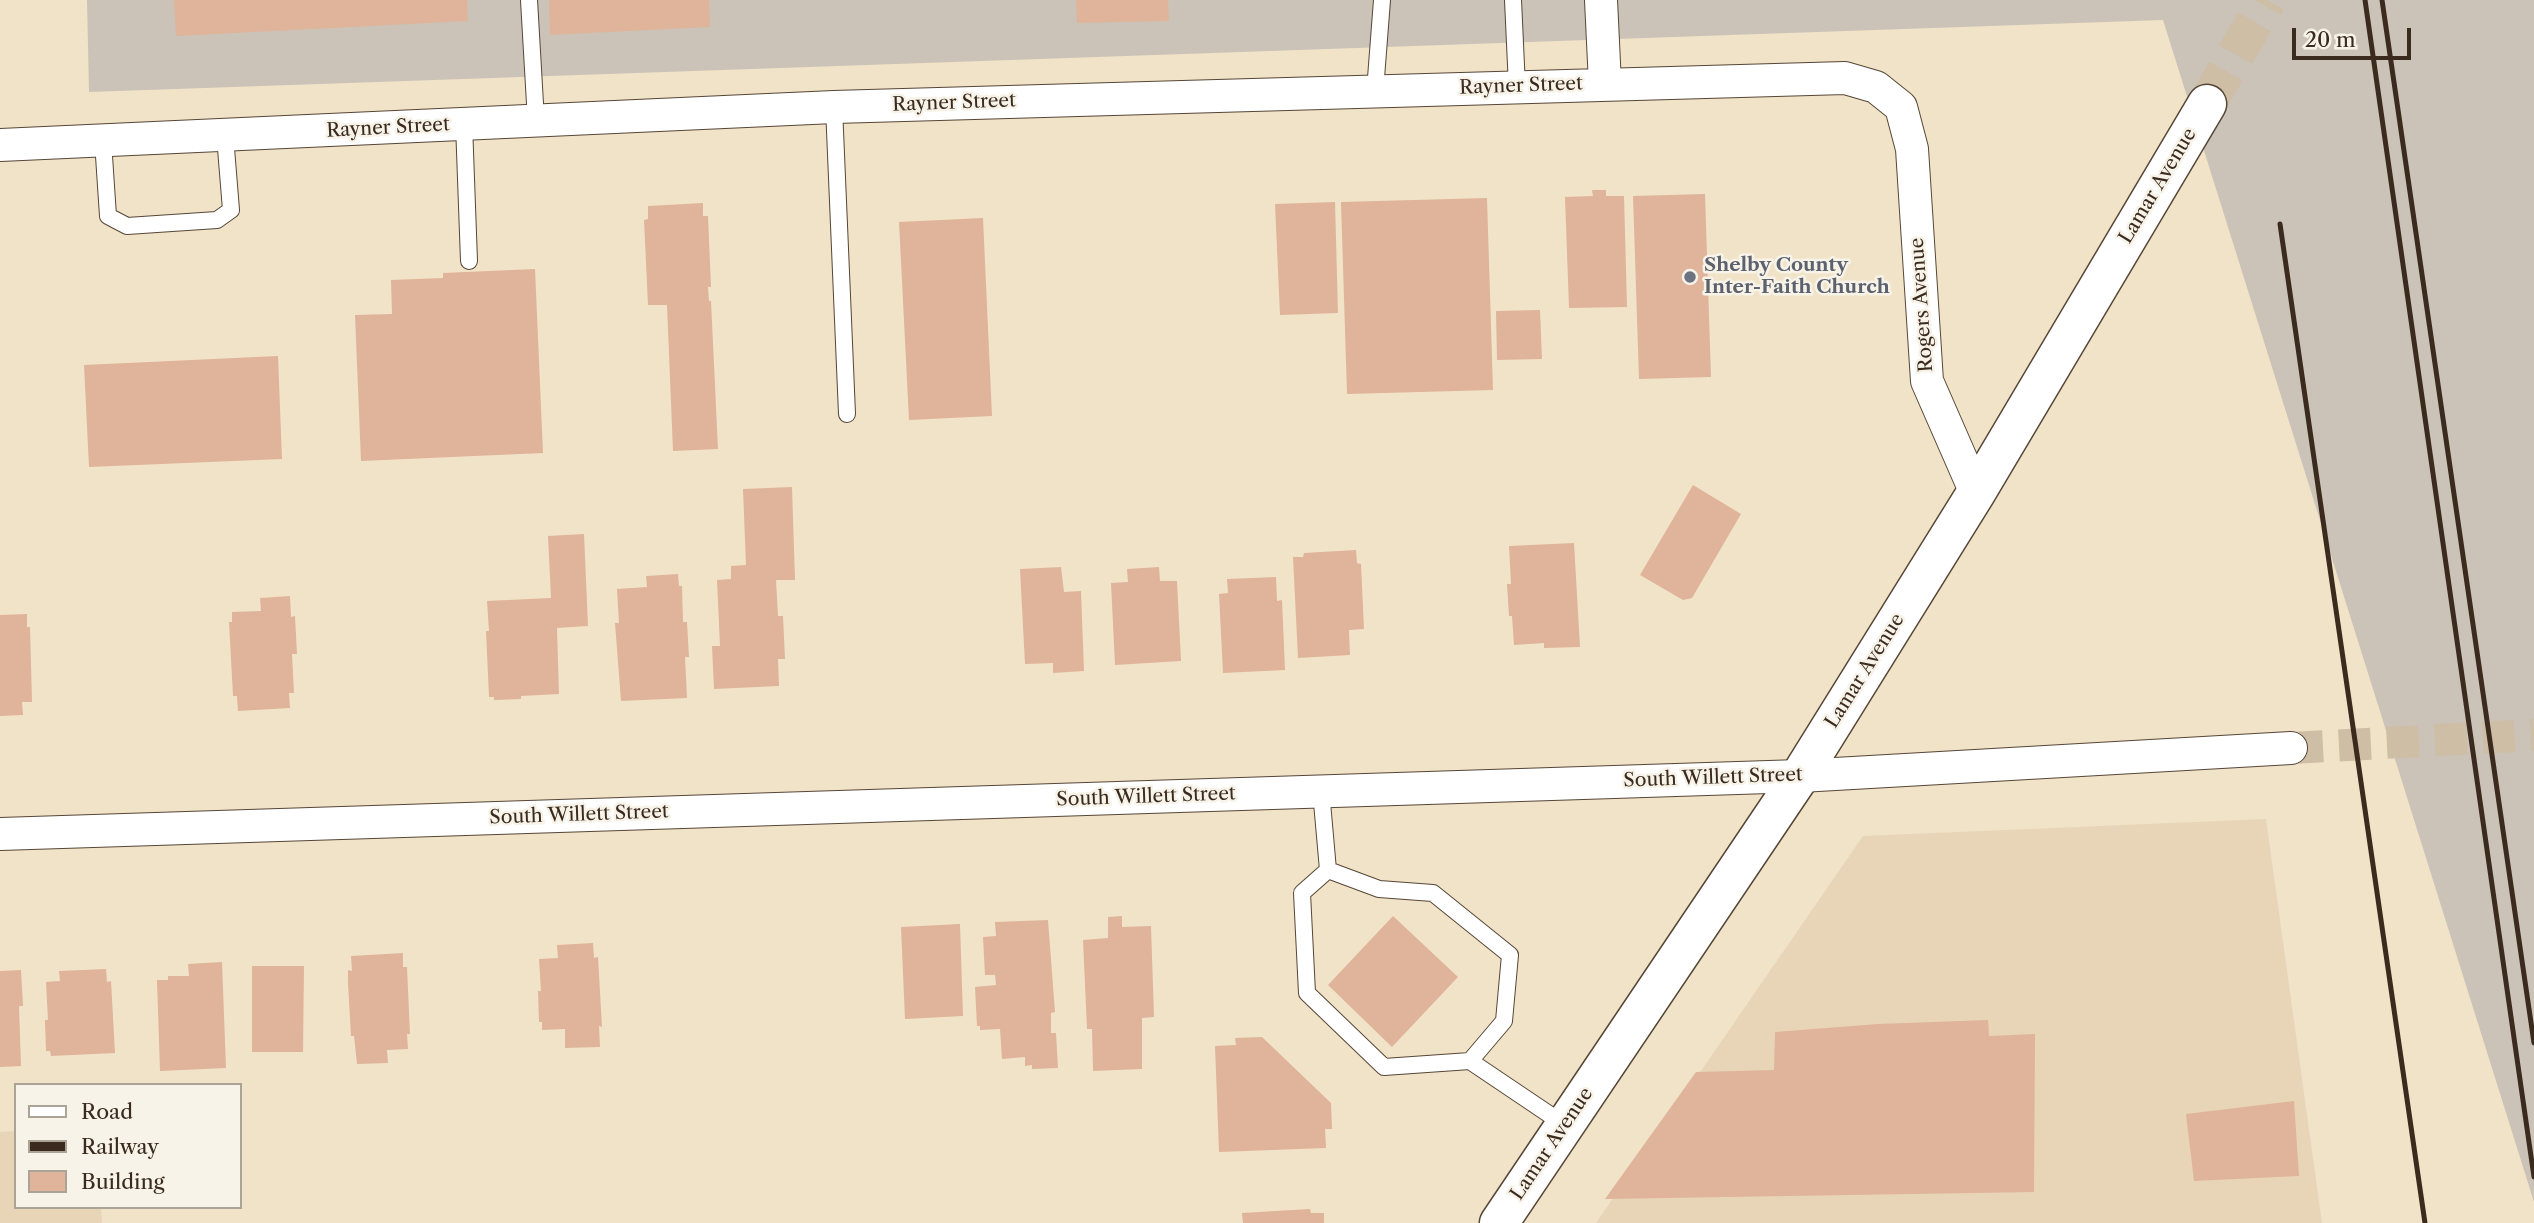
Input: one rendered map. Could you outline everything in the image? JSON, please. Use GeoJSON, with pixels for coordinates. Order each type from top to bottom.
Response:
{"type":"FeatureCollection","features":[{"type":"Feature","properties":{"kind":"main road","name":"Lamar Avenue"},"geometry":{"type":"LineString","coordinates":[[1499,1223],[1800,776],[1976,493],[2207,104]]}},
{"type":"Feature","properties":{"kind":"street"},"geometry":{"type":"LineString","coordinates":[[1601,0],[1605,84]]}},
{"type":"Feature","properties":{"kind":"street","name":"Rayner Street"},"geometry":{"type":"LineString","coordinates":[[0,145],[834,107],[1845,78],[1876,87],[1901,107]]}},
{"type":"Feature","properties":{"kind":"street","name":"Rogers Avenue"},"geometry":{"type":"LineString","coordinates":[[1901,107],[1912,149],[1927,381],[1976,493]]}},
{"type":"Feature","properties":{"kind":"street","name":"South Willett Street"},"geometry":{"type":"LineString","coordinates":[[0,834],[1800,776],[2291,748]]}},
{"type":"Feature","properties":{"kind":"lane"},"geometry":{"type":"LineString","coordinates":[[529,0],[536,121]]}},
{"type":"Feature","properties":{"kind":"lane"},"geometry":{"type":"LineString","coordinates":[[1375,91],[1382,0]]}},
{"type":"Feature","properties":{"kind":"lane"},"geometry":{"type":"LineString","coordinates":[[1513,0],[1517,87]]}},
{"type":"Feature","properties":{"kind":"lane"},"geometry":{"type":"LineString","coordinates":[[834,107],[847,414]]}},
{"type":"Feature","properties":{"kind":"lane"},"geometry":{"type":"LineString","coordinates":[[464,124],[469,261]]}},
{"type":"Feature","properties":{"kind":"lane"},"geometry":{"type":"LineString","coordinates":[[103,141],[108,216],[127,226],[217,219],[231,210],[225,136]]}},
{"type":"Feature","properties":{"kind":"lane"},"geometry":{"type":"LineString","coordinates":[[1321,791],[1328,870]]}},
{"type":"Feature","properties":{"kind":"lane"},"geometry":{"type":"LineString","coordinates":[[1328,870],[1302,893],[1307,993],[1384,1067],[1470,1061],[1565,1125]]}},
{"type":"Feature","properties":{"kind":"lane"},"geometry":{"type":"LineString","coordinates":[[1328,870],[1379,889],[1433,893],[1510,955],[1504,1021],[1470,1061]]}},
{"type":"Feature","properties":{"kind":"shaded area"},"geometry":{"type":"Polygon","coordinates":[[[87,0],[2534,0],[2534,1202],[2163,20],[89,92],[87,0]]]}},
{"type":"Feature","properties":{"kind":"shaded area"},"geometry":{"type":"Polygon","coordinates":[[[2266,819],[2322,1223],[1596,1223],[1863,836],[2266,819]]]}},
{"type":"Feature","properties":{"kind":"shaded area"},"geometry":{"type":"Polygon","coordinates":[[[14,1131],[14,1209],[101,1209],[102,1223],[0,1223],[0,1132],[14,1131]]]}},
{"type":"Feature","properties":{"kind":"building"},"geometry":{"type":"Polygon","coordinates":[[[174,0],[467,0],[468,21],[176,36],[174,0]]]}},
{"type":"Feature","properties":{"kind":"building"},"geometry":{"type":"Polygon","coordinates":[[[549,0],[709,0],[710,27],[550,35],[549,0]]]}},
{"type":"Feature","properties":{"kind":"building"},"geometry":{"type":"Polygon","coordinates":[[[1076,0],[1168,0],[1169,21],[1077,23],[1076,0]]]}},
{"type":"Feature","properties":{"kind":"building"},"geometry":{"type":"Polygon","coordinates":[[[1592,190],[1606,190],[1606,196],[1624,196],[1627,307],[1569,308],[1565,197],[1593,196],[1592,190]]]}},
{"type":"Feature","properties":{"kind":"building"},"geometry":{"type":"Polygon","coordinates":[[[1705,194],[1711,377],[1639,379],[1633,196],[1705,194]]]}},
{"type":"Feature","properties":{"kind":"building"},"geometry":{"type":"Polygon","coordinates":[[[1487,198],[1493,390],[1347,394],[1341,202],[1487,198]]]}},
{"type":"Feature","properties":{"kind":"building"},"geometry":{"type":"Polygon","coordinates":[[[1335,202],[1338,313],[1280,315],[1275,204],[1335,202]]]}},
{"type":"Feature","properties":{"kind":"building"},"geometry":{"type":"Polygon","coordinates":[[[703,203],[703,216],[708,216],[711,287],[708,287],[711,301],[718,449],[673,451],[667,305],[648,305],[644,220],[648,219],[648,206],[703,203]]]}},
{"type":"Feature","properties":{"kind":"building"},"geometry":{"type":"Polygon","coordinates":[[[983,218],[992,416],[909,420],[899,222],[983,218]]]}},
{"type":"Feature","properties":{"kind":"building"},"geometry":{"type":"Polygon","coordinates":[[[535,269],[543,453],[361,461],[355,315],[392,314],[391,280],[443,278],[443,273],[535,269]]]}},
{"type":"Feature","properties":{"kind":"building"},"geometry":{"type":"Polygon","coordinates":[[[1540,310],[1542,359],[1497,360],[1496,311],[1540,310]]]}},
{"type":"Feature","properties":{"kind":"building"},"geometry":{"type":"Polygon","coordinates":[[[278,356],[282,459],[89,467],[84,365],[278,356]]]}},
{"type":"Feature","properties":{"kind":"building"},"geometry":{"type":"Polygon","coordinates":[[[1693,485],[1741,514],[1692,598],[1683,600],[1640,575],[1693,485]]]}},
{"type":"Feature","properties":{"kind":"building"},"geometry":{"type":"Polygon","coordinates":[[[792,487],[795,580],[776,580],[778,616],[783,616],[785,659],[778,659],[779,686],[714,689],[712,646],[720,646],[717,580],[731,579],[731,566],[746,565],[743,489],[792,487]]]}},
{"type":"Feature","properties":{"kind":"building"},"geometry":{"type":"Polygon","coordinates":[[[584,534],[588,626],[557,628],[559,694],[494,700],[494,697],[489,697],[487,601],[551,598],[548,536],[584,534]]]}},
{"type":"Feature","properties":{"kind":"building"},"geometry":{"type":"Polygon","coordinates":[[[1574,543],[1580,647],[1544,648],[1544,643],[1514,645],[1507,584],[1511,584],[1509,546],[1574,543]]]}},
{"type":"Feature","properties":{"kind":"building"},"geometry":{"type":"Polygon","coordinates":[[[1356,550],[1357,563],[1361,564],[1364,629],[1349,630],[1350,655],[1298,658],[1293,557],[1303,557],[1304,553],[1356,550]]]}},
{"type":"Feature","properties":{"kind":"building"},"geometry":{"type":"Polygon","coordinates":[[[1061,567],[1064,592],[1081,591],[1084,671],[1053,673],[1053,663],[1025,664],[1020,569],[1061,567]]]}},
{"type":"Feature","properties":{"kind":"building"},"geometry":{"type":"Polygon","coordinates":[[[1159,567],[1160,581],[1177,581],[1181,661],[1115,665],[1111,583],[1128,582],[1127,569],[1159,567]]]}},
{"type":"Feature","properties":{"kind":"building"},"geometry":{"type":"Polygon","coordinates":[[[678,574],[679,586],[682,586],[683,622],[687,622],[687,698],[621,701],[615,623],[619,623],[617,589],[647,587],[646,576],[678,574]]]}},
{"type":"Feature","properties":{"kind":"building"},"geometry":{"type":"Polygon","coordinates":[[[1276,577],[1277,601],[1282,600],[1285,670],[1223,673],[1219,594],[1228,593],[1227,579],[1276,577]]]}},
{"type":"Feature","properties":{"kind":"building"},"geometry":{"type":"Polygon","coordinates":[[[290,596],[291,617],[295,616],[297,654],[292,654],[294,693],[289,693],[290,708],[238,711],[237,696],[233,696],[229,622],[232,622],[232,612],[261,611],[260,598],[290,596]]]}},
{"type":"Feature","properties":{"kind":"building"},"geometry":{"type":"Polygon","coordinates":[[[27,614],[27,627],[30,627],[32,702],[22,702],[23,715],[0,716],[0,615],[27,614]]]}},
{"type":"Feature","properties":{"kind":"building"},"geometry":{"type":"Polygon","coordinates":[[[1122,916],[1122,927],[1151,926],[1154,1017],[1142,1018],[1142,1069],[1093,1071],[1092,1029],[1087,1029],[1083,940],[1108,938],[1108,917],[1122,916]]]}},
{"type":"Feature","properties":{"kind":"building"},"geometry":{"type":"Polygon","coordinates":[[[1393,916],[1458,977],[1392,1047],[1328,985],[1393,916]]]}},
{"type":"Feature","properties":{"kind":"building"},"geometry":{"type":"Polygon","coordinates":[[[1048,920],[1055,1012],[1051,1013],[1051,1033],[1056,1033],[1058,1068],[1032,1069],[1032,1065],[1025,1066],[1025,1057],[1002,1059],[1000,1029],[980,1030],[980,1026],[977,1026],[975,987],[996,985],[995,975],[985,975],[983,937],[996,936],[995,922],[1048,920]]]}},
{"type":"Feature","properties":{"kind":"building"},"geometry":{"type":"Polygon","coordinates":[[[960,924],[963,1016],[905,1019],[901,927],[960,924]]]}},
{"type":"Feature","properties":{"kind":"building"},"geometry":{"type":"Polygon","coordinates":[[[593,943],[594,958],[598,957],[602,1027],[599,1026],[600,1047],[565,1048],[565,1029],[542,1030],[542,1022],[539,1022],[539,959],[558,958],[557,945],[593,943]]]}},
{"type":"Feature","properties":{"kind":"building"},"geometry":{"type":"Polygon","coordinates":[[[403,953],[403,967],[407,967],[410,1034],[407,1034],[408,1049],[387,1050],[388,1063],[357,1064],[354,1036],[351,1036],[348,983],[348,970],[352,971],[351,956],[403,953]]]}},
{"type":"Feature","properties":{"kind":"building"},"geometry":{"type":"Polygon","coordinates":[[[222,962],[226,1068],[160,1071],[157,980],[168,980],[168,976],[189,976],[188,964],[222,962]]]}},
{"type":"Feature","properties":{"kind":"building"},"geometry":{"type":"Polygon","coordinates":[[[252,966],[304,966],[303,1052],[252,1052],[252,966]]]}},
{"type":"Feature","properties":{"kind":"building"},"geometry":{"type":"Polygon","coordinates":[[[106,969],[107,982],[111,981],[115,1053],[51,1056],[50,1051],[46,1051],[46,982],[60,981],[59,971],[106,969]]]}},
{"type":"Feature","properties":{"kind":"building"},"geometry":{"type":"Polygon","coordinates":[[[21,970],[21,1066],[0,1067],[0,971],[21,970]]]}},
{"type":"Feature","properties":{"kind":"building"},"geometry":{"type":"Polygon","coordinates":[[[1988,1020],[1989,1036],[2035,1034],[2034,1192],[1605,1199],[1696,1072],[1774,1070],[1775,1032],[1878,1024],[1988,1020]]]}},
{"type":"Feature","properties":{"kind":"building"},"geometry":{"type":"Polygon","coordinates":[[[1262,1037],[1331,1103],[1332,1129],[1325,1129],[1326,1148],[1219,1152],[1215,1046],[1236,1045],[1235,1038],[1262,1037]]]}},
{"type":"Feature","properties":{"kind":"building"},"geometry":{"type":"Polygon","coordinates":[[[2294,1101],[2299,1176],[2194,1181],[2186,1114],[2294,1101]]]}},
{"type":"Feature","properties":{"kind":"building"},"geometry":{"type":"Polygon","coordinates":[[[1310,1209],[1311,1213],[1324,1213],[1324,1223],[1243,1223],[1242,1213],[1310,1209]]]}},
{"type":"Feature","properties":{"kind":"tunnel"},"geometry":{"type":"LineString","coordinates":[[2207,104],[2267,0]]}},
{"type":"Feature","properties":{"kind":"tunnel"},"geometry":{"type":"LineString","coordinates":[[2291,748],[2534,735]]}},
{"type":"Feature","properties":{"kind":"railway"},"geometry":{"type":"LineString","coordinates":[[2365,0],[2534,1177]]}},
{"type":"Feature","properties":{"kind":"railway"},"geometry":{"type":"LineString","coordinates":[[2382,0],[2534,1043]]}},
{"type":"Feature","properties":{"kind":"railway"},"geometry":{"type":"LineString","coordinates":[[2280,224],[2425,1223]]}},
{"type":"Feature","properties":{"kind":"place","name":"Shelby County Inter-Faith Church"},"geometry":{"type":"Point","coordinates":[1690,277]}}]}
